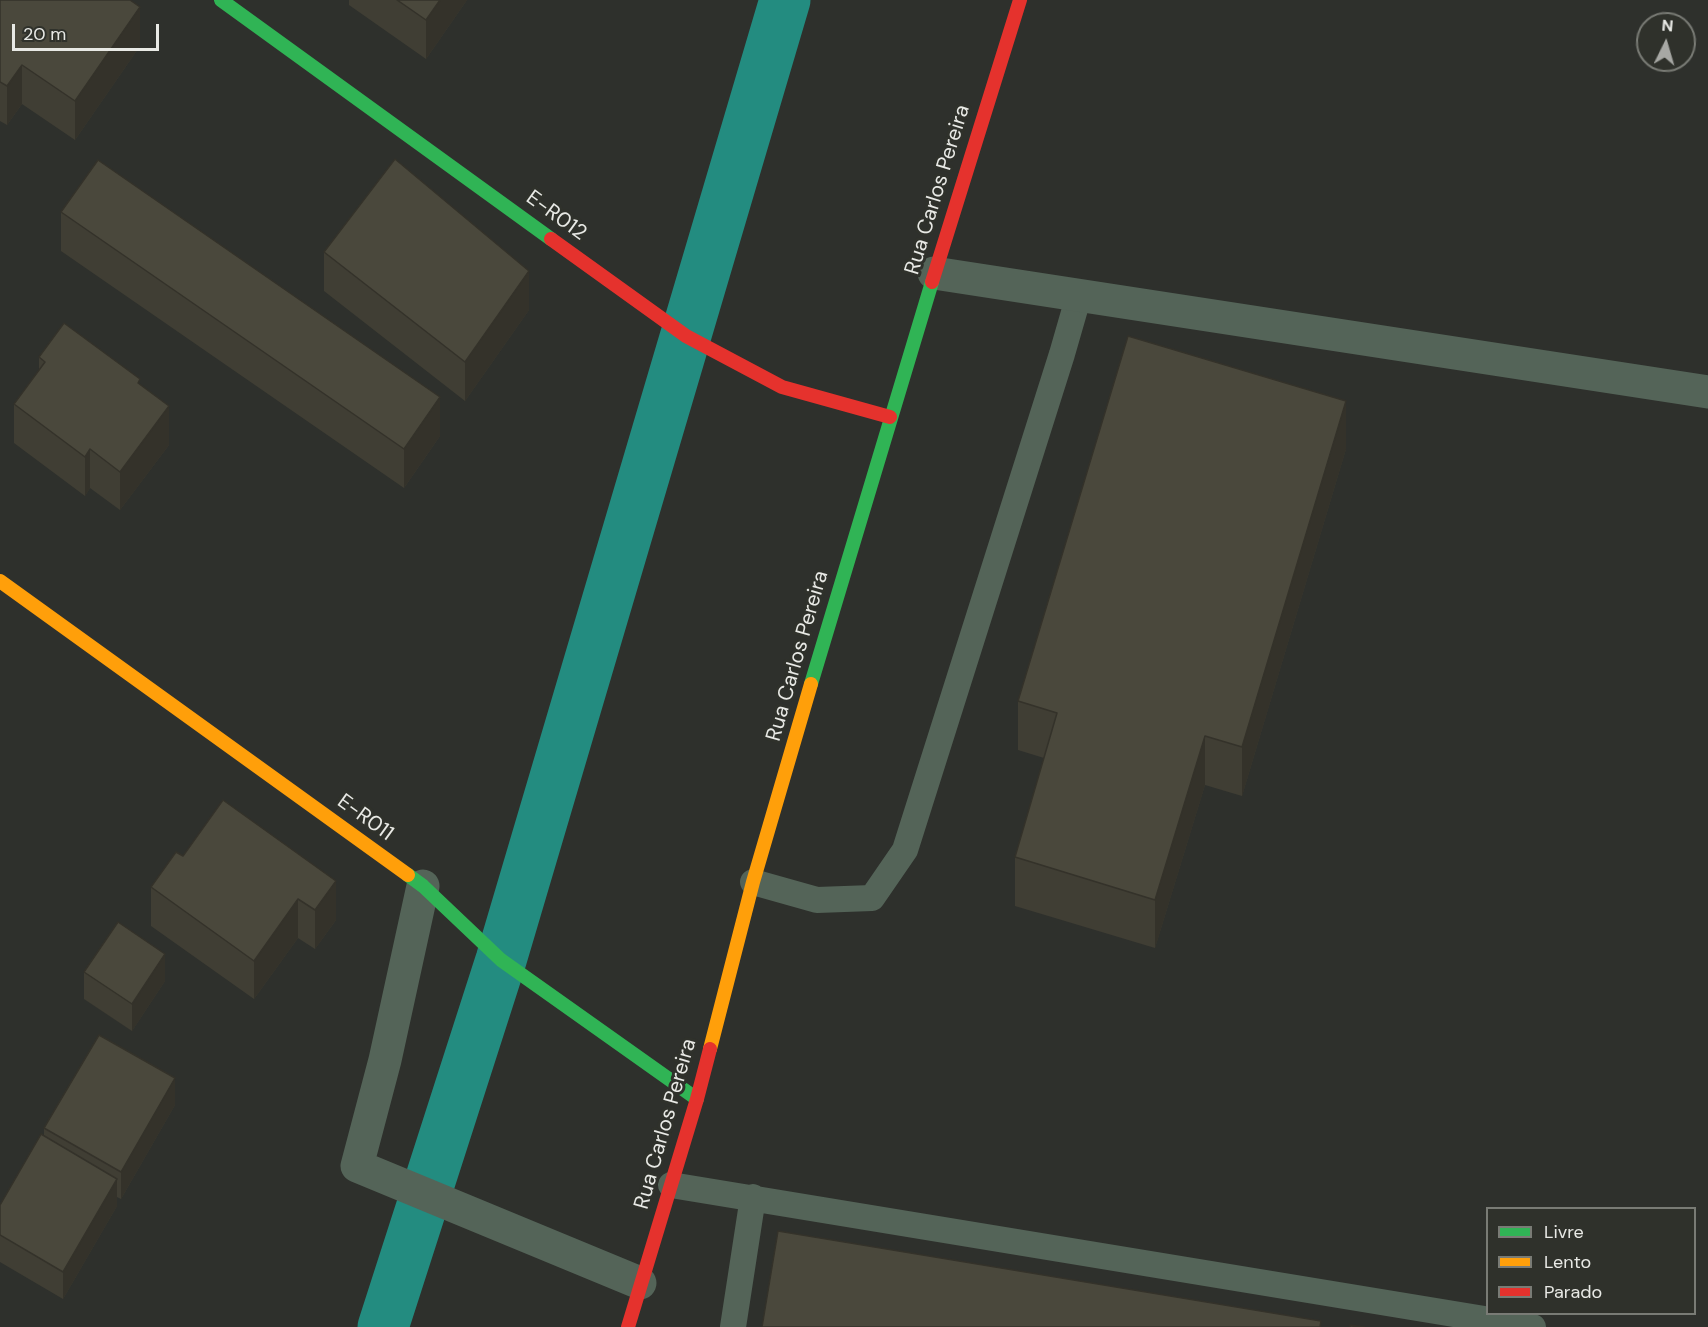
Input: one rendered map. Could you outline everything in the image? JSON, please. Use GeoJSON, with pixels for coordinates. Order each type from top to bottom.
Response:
{"type":"FeatureCollection","features":[{"type":"Feature","properties":{"kind":"street","name":"E-R012"},"geometry":{"type":"LineString","coordinates":[[221,0],[686,336],[782,387],[890,417]]}},
{"type":"Feature","properties":{"kind":"street","name":"Rua Carlos Pereira"},"geometry":{"type":"LineString","coordinates":[[627,1327],[697,1100],[753,882],[890,417],[1020,0]]}},
{"type":"Feature","properties":{"kind":"street"},"geometry":{"type":"LineString","coordinates":[[934,273],[1708,392]]}},
{"type":"Feature","properties":{"kind":"street","name":"E-R011"},"geometry":{"type":"LineString","coordinates":[[0,581],[423,886],[501,960],[697,1100]]}},
{"type":"Feature","properties":{"kind":"street"},"geometry":{"type":"LineString","coordinates":[[423,886],[385,1060],[357,1166],[640,1283]]}},
{"type":"Feature","properties":{"kind":"lane"},"geometry":{"type":"LineString","coordinates":[[753,882],[817,900],[872,898],[905,850],[1059,365],[1079,295]]}},
{"type":"Feature","properties":{"kind":"lane"},"geometry":{"type":"LineString","coordinates":[[671,1185],[1533,1327]]}},
{"type":"Feature","properties":{"kind":"lane"},"geometry":{"type":"LineString","coordinates":[[733,1327],[753,1197]]}},
{"type":"Feature","properties":{"kind":"building"},"geometry":{"type":"Polygon","coordinates":[[[0,0],[130,0],[140,7],[75,101],[22,65],[7,86],[0,82],[0,0]]]}},
{"type":"Feature","properties":{"kind":"building"},"geometry":{"type":"Polygon","coordinates":[[[397,0],[440,0],[426,20],[397,0]]]}},
{"type":"Feature","properties":{"kind":"building"},"geometry":{"type":"Polygon","coordinates":[[[395,159],[529,271],[465,362],[324,252],[395,159]]]}},
{"type":"Feature","properties":{"kind":"building"},"geometry":{"type":"Polygon","coordinates":[[[98,160],[440,397],[404,449],[61,212],[98,160]]]}},
{"type":"Feature","properties":{"kind":"building"},"geometry":{"type":"Polygon","coordinates":[[[64,323],[140,379],[138,383],[169,406],[120,472],[90,449],[85,457],[14,404],[45,362],[39,357],[64,323]]]}},
{"type":"Feature","properties":{"kind":"building"},"geometry":{"type":"Polygon","coordinates":[[[1128,336],[1346,401],[1242,747],[1205,736],[1155,900],[1015,857],[1057,713],[1018,701],[1128,336]]]}},
{"type":"Feature","properties":{"kind":"building"},"geometry":{"type":"Polygon","coordinates":[[[223,800],[336,881],[315,910],[298,899],[254,961],[151,887],[176,852],[183,856],[223,800]]]}},
{"type":"Feature","properties":{"kind":"building"},"geometry":{"type":"Polygon","coordinates":[[[118,922],[165,954],[132,1004],[84,972],[118,922]]]}},
{"type":"Feature","properties":{"kind":"building"},"geometry":{"type":"Polygon","coordinates":[[[99,1035],[175,1078],[121,1172],[44,1128],[99,1035]]]}},
{"type":"Feature","properties":{"kind":"building"},"geometry":{"type":"Polygon","coordinates":[[[41,1134],[117,1179],[63,1272],[0,1235],[0,1205],[41,1134]]]}},
{"type":"Feature","properties":{"kind":"building"},"geometry":{"type":"Polygon","coordinates":[[[778,1231],[1321,1321],[1320,1327],[762,1327],[778,1231]]]}},
{"type":"Feature","properties":{"kind":"waterway"},"geometry":{"type":"LineString","coordinates":[[383,1327],[501,960],[785,0]]}},
{"type":"Feature","properties":{"kind":"traffic: fast"},"geometry":{"type":"LineString","coordinates":[[221,0],[551,239]]}},
{"type":"Feature","properties":{"kind":"traffic: fast"},"geometry":{"type":"LineString","coordinates":[[811,684],[932,282]]}},
{"type":"Feature","properties":{"kind":"traffic: fast"},"geometry":{"type":"LineString","coordinates":[[408,875],[423,886],[501,960],[697,1099]]}},
{"type":"Feature","properties":{"kind":"traffic: slow"},"geometry":{"type":"LineString","coordinates":[[0,581],[408,875]]}},
{"type":"Feature","properties":{"kind":"traffic: slow"},"geometry":{"type":"LineString","coordinates":[[710,1049],[753,882],[811,684]]}},
{"type":"Feature","properties":{"kind":"traffic: jam"},"geometry":{"type":"LineString","coordinates":[[932,282],[1020,0]]}},
{"type":"Feature","properties":{"kind":"traffic: jam"},"geometry":{"type":"LineString","coordinates":[[551,239],[686,336],[782,387],[890,417]]}},
{"type":"Feature","properties":{"kind":"traffic: jam"},"geometry":{"type":"LineString","coordinates":[[628,1327],[710,1049]]}}]}
